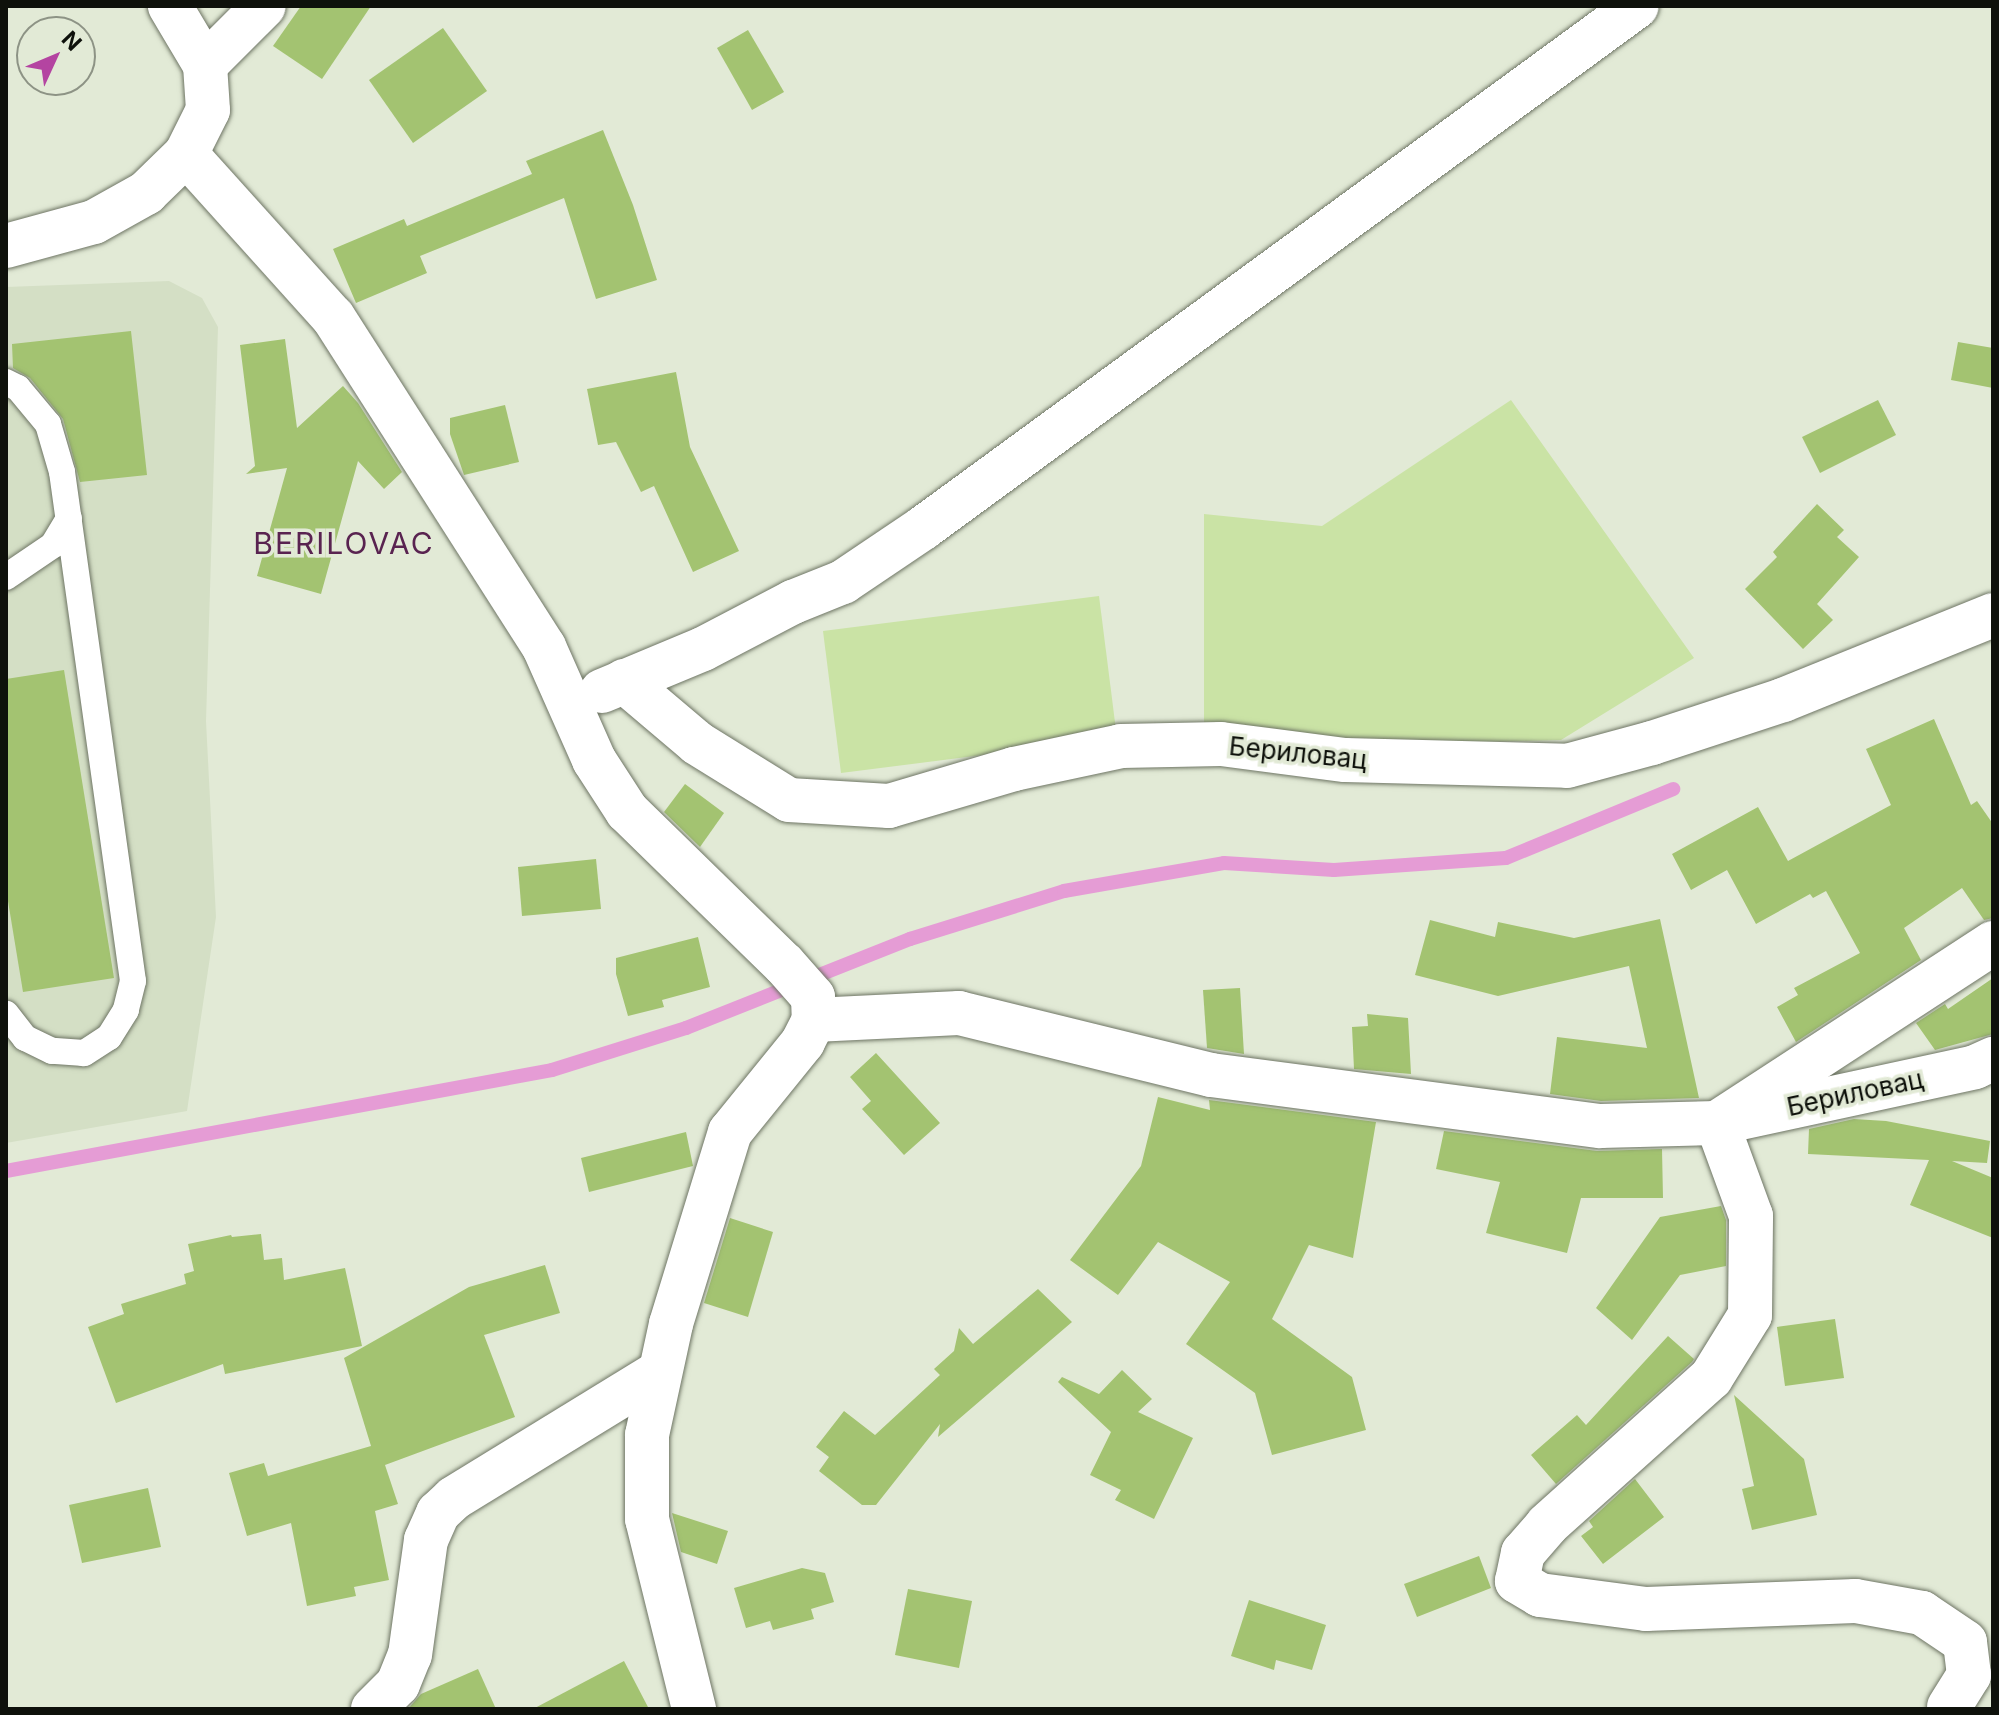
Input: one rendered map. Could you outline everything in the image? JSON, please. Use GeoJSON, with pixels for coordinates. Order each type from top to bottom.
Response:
{"type":"FeatureCollection","features":[{"type":"Feature","properties":{"kind":"street"},"geometry":{"type":"LineString","coordinates":[[6,246],[94,222],[146,193],[186,154],[208,110],[205,65],[170,6]]}},
{"type":"Feature","properties":{"kind":"street"},"geometry":{"type":"LineString","coordinates":[[205,65],[264,6]]}},
{"type":"Feature","properties":{"kind":"street"},"geometry":{"type":"LineString","coordinates":[[570,707],[703,649],[793,602],[843,582],[923,528],[1637,6]]}},
{"type":"Feature","properties":{"kind":"street"},"geometry":{"type":"LineString","coordinates":[[186,154],[333,317],[544,647],[594,760],[627,811],[784,964],[814,1009],[803,1042],[730,1132],[671,1324],[647,1435],[647,1519],[694,1709]]}},
{"type":"Feature","properties":{"kind":"street","name":"Бериловац"},"geometry":{"type":"LineString","coordinates":[[624,681],[697,743],[789,800],[889,806],[1014,769],[1121,746],[1221,744],[1345,760],[1567,766],[1652,743],[1783,700],[1993,615]]}},
{"type":"Feature","properties":{"kind":"street"},"geometry":{"type":"LineString","coordinates":[[1949,1707],[1969,1675],[1965,1642],[1922,1613],[1855,1601],[1646,1609],[1540,1595],[1517,1581],[1523,1553],[1547,1525],[1711,1378],[1750,1315],[1751,1216],[1717,1123],[1993,943]]}},
{"type":"Feature","properties":{"kind":"street","name":"Бериловац"},"geometry":{"type":"LineString","coordinates":[[814,1009],[959,1013],[1211,1075],[1600,1126],[1717,1123],[1975,1067],[1993,1059]]}},
{"type":"Feature","properties":{"kind":"street"},"geometry":{"type":"LineString","coordinates":[[373,1709],[398,1684],[410,1655],[426,1540],[438,1513],[454,1498],[660,1372]]}},
{"type":"Feature","properties":{"kind":"lane"},"geometry":{"type":"LineString","coordinates":[[6,382],[18,388],[48,424],[62,472],[133,981],[126,1010],[109,1037],[84,1053],[52,1051],[25,1038],[6,1014]]}},
{"type":"Feature","properties":{"kind":"lane"},"geometry":{"type":"LineString","coordinates":[[6,577],[53,545],[69,518]]}},
{"type":"Feature","properties":{"kind":"shaded area"},"geometry":{"type":"Polygon","coordinates":[[[169,281],[202,298],[218,327],[206,721],[216,917],[187,1111],[6,1143],[6,287],[169,281]]]}},
{"type":"Feature","properties":{"kind":"green space"},"geometry":{"type":"Polygon","coordinates":[[[1511,400],[1694,658],[1561,740],[1358,745],[1204,729],[1204,514],[1322,526],[1511,400]]]}},
{"type":"Feature","properties":{"kind":"green space"},"geometry":{"type":"Polygon","coordinates":[[[1099,596],[1117,738],[841,773],[823,631],[1099,596]]]}},
{"type":"Feature","properties":{"kind":"building"},"geometry":{"type":"Polygon","coordinates":[[[301,6],[371,6],[322,79],[273,46],[301,6]]]}},
{"type":"Feature","properties":{"kind":"building"},"geometry":{"type":"Polygon","coordinates":[[[443,28],[487,91],[413,143],[369,80],[443,28]]]}},
{"type":"Feature","properties":{"kind":"building"},"geometry":{"type":"Polygon","coordinates":[[[748,30],[784,92],[752,110],[717,48],[748,30]]]}},
{"type":"Feature","properties":{"kind":"building"},"geometry":{"type":"Polygon","coordinates":[[[603,130],[633,205],[657,280],[596,299],[564,198],[420,256],[427,273],[356,303],[333,249],[404,219],[407,226],[532,174],[526,161],[603,130]]]}},
{"type":"Feature","properties":{"kind":"building"},"geometry":{"type":"Polygon","coordinates":[[[131,331],[147,475],[80,482],[63,419],[30,378],[13,368],[12,344],[131,331]]]}},
{"type":"Feature","properties":{"kind":"building"},"geometry":{"type":"Polygon","coordinates":[[[285,339],[297,428],[343,386],[358,403],[402,472],[384,489],[358,461],[321,594],[257,576],[287,468],[246,474],[255,466],[240,345],[285,339]]]}},
{"type":"Feature","properties":{"kind":"building"},"geometry":{"type":"Polygon","coordinates":[[[1958,342],[1993,348],[1993,388],[1951,380],[1958,342]]]}},
{"type":"Feature","properties":{"kind":"building"},"geometry":{"type":"Polygon","coordinates":[[[676,372],[690,447],[739,551],[693,572],[654,486],[641,492],[616,442],[598,445],[587,389],[676,372]]]}},
{"type":"Feature","properties":{"kind":"building"},"geometry":{"type":"Polygon","coordinates":[[[1878,400],[1896,435],[1820,473],[1802,437],[1878,400]]]}},
{"type":"Feature","properties":{"kind":"building"},"geometry":{"type":"Polygon","coordinates":[[[505,405],[519,462],[464,475],[450,434],[450,418],[505,405]]]}},
{"type":"Feature","properties":{"kind":"building"},"geometry":{"type":"Polygon","coordinates":[[[1817,504],[1844,530],[1837,537],[1859,557],[1817,604],[1833,620],[1803,649],[1745,589],[1777,557],[1773,552],[1817,504]]]}},
{"type":"Feature","properties":{"kind":"building"},"geometry":{"type":"Polygon","coordinates":[[[64,670],[114,978],[23,992],[6,889],[6,679],[64,670]]]}},
{"type":"Feature","properties":{"kind":"building"},"geometry":{"type":"Polygon","coordinates":[[[1934,719],[1971,805],[1977,801],[1993,824],[1993,918],[1984,920],[1962,888],[1904,928],[1921,960],[1796,1042],[1777,1007],[1798,995],[1794,988],[1860,953],[1826,891],[1813,898],[1810,894],[1756,924],[1727,870],[1691,890],[1672,854],[1758,807],[1788,861],[1891,805],[1866,749],[1934,719]]]}},
{"type":"Feature","properties":{"kind":"building"},"geometry":{"type":"Polygon","coordinates":[[[685,784],[724,813],[700,847],[664,812],[685,784]]]}},
{"type":"Feature","properties":{"kind":"building"},"geometry":{"type":"Polygon","coordinates":[[[596,859],[601,909],[522,916],[518,867],[596,859]]]}},
{"type":"Feature","properties":{"kind":"building"},"geometry":{"type":"Polygon","coordinates":[[[1660,919],[1699,1098],[1601,1101],[1550,1094],[1557,1037],[1647,1048],[1629,966],[1498,996],[1415,975],[1430,920],[1495,937],[1498,922],[1574,938],[1660,919]]]}},
{"type":"Feature","properties":{"kind":"building"},"geometry":{"type":"Polygon","coordinates":[[[698,937],[710,987],[662,1000],[664,1007],[628,1016],[616,974],[616,958],[698,937]]]}},
{"type":"Feature","properties":{"kind":"building"},"geometry":{"type":"Polygon","coordinates":[[[1993,978],[1993,1034],[1935,1050],[1916,1023],[1945,1004],[1948,1009],[1993,978]]]}},
{"type":"Feature","properties":{"kind":"building"},"geometry":{"type":"Polygon","coordinates":[[[1240,988],[1244,1054],[1207,1048],[1203,990],[1240,988]]]}},
{"type":"Feature","properties":{"kind":"building"},"geometry":{"type":"Polygon","coordinates":[[[1367,1014],[1408,1018],[1411,1074],[1354,1069],[1352,1027],[1368,1026],[1367,1014]]]}},
{"type":"Feature","properties":{"kind":"building"},"geometry":{"type":"Polygon","coordinates":[[[876,1053],[940,1123],[904,1155],[862,1109],[871,1101],[850,1077],[876,1053]]]}},
{"type":"Feature","properties":{"kind":"building"},"geometry":{"type":"Polygon","coordinates":[[[1158,1097],[1210,1110],[1209,1100],[1376,1122],[1353,1258],[1309,1245],[1272,1319],[1352,1377],[1366,1430],[1272,1455],[1255,1393],[1186,1344],[1230,1282],[1158,1242],[1118,1295],[1070,1260],[1141,1166],[1158,1097]]]}},
{"type":"Feature","properties":{"kind":"building"},"geometry":{"type":"Polygon","coordinates":[[[1854,1119],[1886,1121],[1990,1141],[1987,1163],[1952,1161],[1993,1178],[1993,1238],[1910,1205],[1929,1160],[1808,1154],[1809,1129],[1854,1119]]]}},
{"type":"Feature","properties":{"kind":"building"},"geometry":{"type":"Polygon","coordinates":[[[1444,1131],[1597,1151],[1662,1149],[1663,1198],[1581,1198],[1567,1253],[1486,1233],[1500,1182],[1436,1169],[1444,1131]]]}},
{"type":"Feature","properties":{"kind":"building"},"geometry":{"type":"Polygon","coordinates":[[[686,1132],[693,1166],[589,1192],[581,1158],[686,1132]]]}},
{"type":"Feature","properties":{"kind":"building"},"geometry":{"type":"Polygon","coordinates":[[[1721,1206],[1726,1220],[1726,1266],[1680,1275],[1632,1340],[1596,1308],[1660,1217],[1721,1206]]]}},
{"type":"Feature","properties":{"kind":"building"},"geometry":{"type":"Polygon","coordinates":[[[730,1218],[773,1232],[748,1317],[704,1303],[730,1218]]]}},
{"type":"Feature","properties":{"kind":"building"},"geometry":{"type":"Polygon","coordinates":[[[261,1234],[264,1260],[282,1258],[284,1280],[345,1268],[362,1346],[225,1374],[223,1364],[116,1403],[88,1327],[124,1314],[121,1304],[186,1284],[184,1274],[194,1271],[188,1244],[231,1235],[261,1234]]]}},
{"type":"Feature","properties":{"kind":"building"},"geometry":{"type":"Polygon","coordinates":[[[545,1265],[560,1313],[484,1335],[515,1417],[385,1465],[398,1504],[375,1511],[389,1580],[354,1587],[356,1596],[307,1606],[291,1523],[247,1536],[229,1473],[264,1463],[268,1476],[371,1446],[344,1358],[469,1287],[545,1265]]]}},
{"type":"Feature","properties":{"kind":"building"},"geometry":{"type":"Polygon","coordinates":[[[1038,1289],[1072,1322],[938,1437],[940,1424],[876,1505],[862,1505],[819,1471],[829,1457],[816,1447],[844,1411],[875,1435],[940,1375],[934,1369],[954,1351],[959,1328],[973,1344],[1038,1289]]]}},
{"type":"Feature","properties":{"kind":"building"},"geometry":{"type":"Polygon","coordinates":[[[1835,1319],[1844,1378],[1785,1386],[1777,1327],[1835,1319]]]}},
{"type":"Feature","properties":{"kind":"building"},"geometry":{"type":"Polygon","coordinates":[[[1668,1336],[1694,1359],[1692,1362],[1556,1484],[1531,1455],[1577,1415],[1586,1425],[1668,1336]]]}},
{"type":"Feature","properties":{"kind":"building"},"geometry":{"type":"Polygon","coordinates":[[[1122,1370],[1152,1399],[1138,1412],[1193,1438],[1154,1519],[1115,1500],[1121,1490],[1090,1475],[1111,1432],[1058,1382],[1062,1377],[1099,1394],[1122,1370]]]}},
{"type":"Feature","properties":{"kind":"building"},"geometry":{"type":"Polygon","coordinates":[[[1734,1395],[1804,1459],[1817,1515],[1752,1530],[1742,1489],[1754,1486],[1734,1395]]]}},
{"type":"Feature","properties":{"kind":"building"},"geometry":{"type":"Polygon","coordinates":[[[1635,1479],[1664,1517],[1603,1564],[1581,1536],[1593,1527],[1589,1521],[1635,1479]]]}},
{"type":"Feature","properties":{"kind":"building"},"geometry":{"type":"Polygon","coordinates":[[[148,1488],[161,1547],[82,1563],[69,1505],[148,1488]]]}},
{"type":"Feature","properties":{"kind":"building"},"geometry":{"type":"Polygon","coordinates":[[[672,1513],[728,1531],[717,1564],[681,1552],[672,1513]]]}},
{"type":"Feature","properties":{"kind":"building"},"geometry":{"type":"Polygon","coordinates":[[[1479,1556],[1491,1588],[1417,1617],[1404,1584],[1479,1556]]]}},
{"type":"Feature","properties":{"kind":"building"},"geometry":{"type":"Polygon","coordinates":[[[802,1568],[825,1573],[834,1602],[811,1609],[814,1619],[773,1630],[770,1621],[746,1628],[734,1588],[802,1568]]]}},
{"type":"Feature","properties":{"kind":"building"},"geometry":{"type":"Polygon","coordinates":[[[908,1589],[972,1601],[959,1668],[895,1655],[908,1589]]]}},
{"type":"Feature","properties":{"kind":"building"},"geometry":{"type":"Polygon","coordinates":[[[1249,1600],[1326,1625],[1312,1670],[1276,1660],[1274,1670],[1231,1656],[1249,1600]]]}},
{"type":"Feature","properties":{"kind":"building"},"geometry":{"type":"Polygon","coordinates":[[[624,1661],[649,1709],[533,1709],[624,1661]]]}},
{"type":"Feature","properties":{"kind":"building"},"geometry":{"type":"Polygon","coordinates":[[[478,1669],[496,1709],[408,1709],[421,1694],[478,1669]]]}},
{"type":"Feature","properties":{"kind":"waterway"},"geometry":{"type":"LineString","coordinates":[[6,1171],[552,1070],[686,1028],[910,939],[1064,891],[1224,863],[1334,870],[1506,858],[1673,789]]}},
{"type":"Feature","properties":{"kind":"district","name":"BERILOVAC"},"geometry":{"type":"Point","coordinates":[344,543]}}]}
